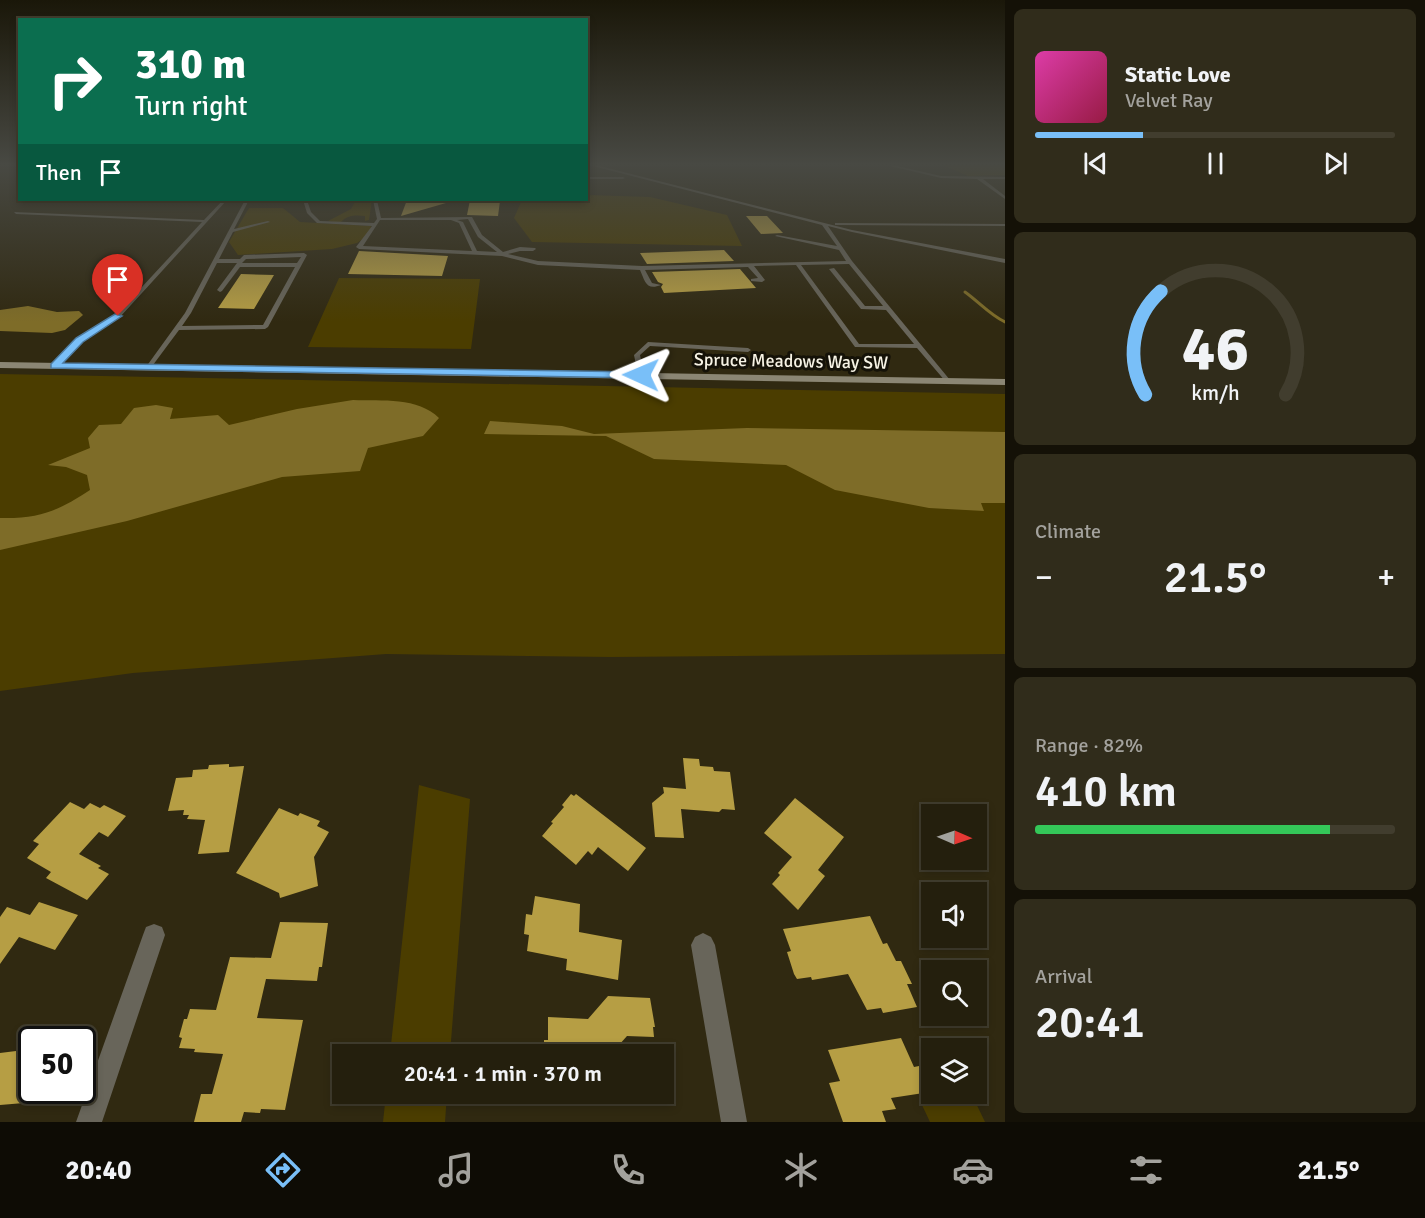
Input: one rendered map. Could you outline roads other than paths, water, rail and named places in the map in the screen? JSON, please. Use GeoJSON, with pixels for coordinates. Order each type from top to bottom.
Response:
{"type":"FeatureCollection","features":[{"type":"Feature","properties":{"kind":"main road","name":"Spruce Meadows Way SW"},"geometry":{"type":"LineString","coordinates":[[0,365],[1005,382]]}},
{"type":"Feature","properties":{"kind":"street"},"geometry":{"type":"LineString","coordinates":[[89,1122],[154,935]]}},
{"type":"Feature","properties":{"kind":"street"},"geometry":{"type":"LineString","coordinates":[[703,945],[734,1122]]}},
{"type":"Feature","properties":{"kind":"lane"},"geometry":{"type":"LineString","coordinates":[[120,217],[206,221]]}},
{"type":"Feature","properties":{"kind":"lane"},"geometry":{"type":"LineString","coordinates":[[55,366],[80,340],[118,316],[209,217]]}},
{"type":"Feature","properties":{"kind":"lane"},"geometry":{"type":"LineString","coordinates":[[148,368],[188,313],[238,217]]}},
{"type":"Feature","properties":{"kind":"lane"},"geometry":{"type":"LineString","coordinates":[[314,217],[319,222],[375,225]]}},
{"type":"Feature","properties":{"kind":"lane"},"geometry":{"type":"LineString","coordinates":[[799,217],[852,231],[1005,261]]}},
{"type":"Feature","properties":{"kind":"lane"},"geometry":{"type":"LineString","coordinates":[[502,254],[480,236],[470,218],[379,219],[359,247],[502,254],[538,263],[642,268],[850,262]]}},
{"type":"Feature","properties":{"kind":"lane"},"geometry":{"type":"LineString","coordinates":[[445,219],[461,222],[475,252]]}},
{"type":"Feature","properties":{"kind":"lane"},"geometry":{"type":"LineString","coordinates":[[231,231],[268,222]]}},
{"type":"Feature","properties":{"kind":"lane"},"geometry":{"type":"LineString","coordinates":[[823,223],[1005,225]]}},
{"type":"Feature","properties":{"kind":"lane"},"geometry":{"type":"LineString","coordinates":[[823,223],[850,262],[948,381]]}},
{"type":"Feature","properties":{"kind":"lane"},"geometry":{"type":"LineString","coordinates":[[777,236],[842,249]]}},
{"type":"Feature","properties":{"kind":"lane"},"geometry":{"type":"LineString","coordinates":[[502,254],[520,249],[533,249]]}},
{"type":"Feature","properties":{"kind":"lane"},"geometry":{"type":"LineString","coordinates":[[176,328],[265,327],[304,255],[244,257],[220,290]]}},
{"type":"Feature","properties":{"kind":"lane"},"geometry":{"type":"LineString","coordinates":[[216,261],[299,265]]}},
{"type":"Feature","properties":{"kind":"lane"},"geometry":{"type":"LineString","coordinates":[[749,264],[762,280],[753,280]]}},
{"type":"Feature","properties":{"kind":"lane"},"geometry":{"type":"LineString","coordinates":[[798,264],[857,346],[920,346]]}},
{"type":"Feature","properties":{"kind":"lane"},"geometry":{"type":"LineString","coordinates":[[642,268],[650,285],[658,285]]}},
{"type":"Feature","properties":{"kind":"lane"},"geometry":{"type":"LineString","coordinates":[[832,269],[863,308],[888,308]]}},
{"type":"Feature","properties":{"kind":"lane"},"geometry":{"type":"LineString","coordinates":[[641,375],[637,355],[648,344],[748,350]]}},
{"type":"Feature","properties":{"kind":"waterway"},"geometry":{"type":"LineString","coordinates":[[965,292],[1005,322]]}}]}
